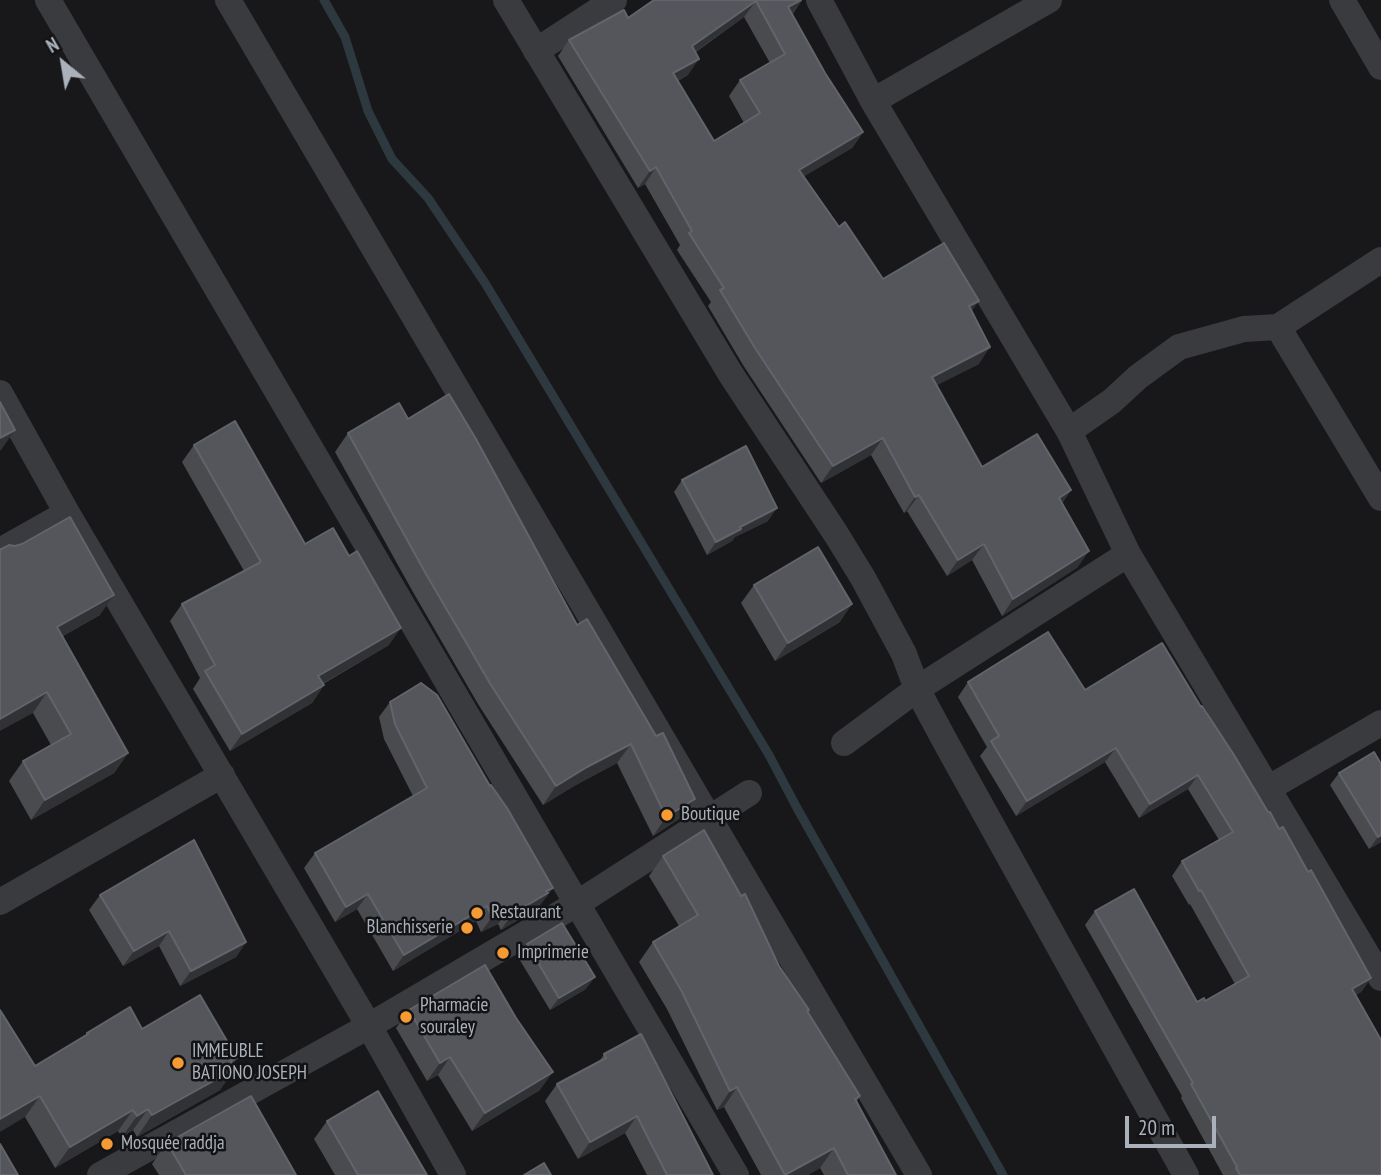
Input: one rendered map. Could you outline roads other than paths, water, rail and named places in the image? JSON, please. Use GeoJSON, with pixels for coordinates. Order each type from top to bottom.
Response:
{"type":"FeatureCollection","features":[{"type":"Feature","properties":{"kind":"street"},"geometry":{"type":"LineString","coordinates":[[48,0],[736,1175]]}},
{"type":"Feature","properties":{"kind":"street"},"geometry":{"type":"LineString","coordinates":[[228,0],[919,1175]]}},
{"type":"Feature","properties":{"kind":"street"},"geometry":{"type":"LineString","coordinates":[[506,0],[730,373],[863,578],[904,654],[917,689],[1186,1175]]}},
{"type":"Feature","properties":{"kind":"street"},"geometry":{"type":"LineString","coordinates":[[536,51],[614,0]]}},
{"type":"Feature","properties":{"kind":"street"},"geometry":{"type":"LineString","coordinates":[[819,0],[873,101],[1069,430],[1128,554],[1381,978]]}},
{"type":"Feature","properties":{"kind":"street"},"geometry":{"type":"LineString","coordinates":[[873,101],[1049,0]]}},
{"type":"Feature","properties":{"kind":"street"},"geometry":{"type":"LineString","coordinates":[[1342,0],[1381,67]]}},
{"type":"Feature","properties":{"kind":"street"},"geometry":{"type":"LineString","coordinates":[[1069,430],[1112,401],[1138,377],[1179,347],[1244,329],[1278,327],[1381,260]]}},
{"type":"Feature","properties":{"kind":"street"},"geometry":{"type":"LineString","coordinates":[[1278,327],[1381,498]]}},
{"type":"Feature","properties":{"kind":"street"},"geometry":{"type":"LineString","coordinates":[[0,393],[67,513],[369,1026],[453,1175]]}},
{"type":"Feature","properties":{"kind":"street"},"geometry":{"type":"LineString","coordinates":[[0,551],[67,513]]}},
{"type":"Feature","properties":{"kind":"street"},"geometry":{"type":"LineString","coordinates":[[844,743],[917,689],[1128,554]]}},
{"type":"Feature","properties":{"kind":"street"},"geometry":{"type":"LineString","coordinates":[[1269,788],[1381,723]]}},
{"type":"Feature","properties":{"kind":"street"},"geometry":{"type":"LineString","coordinates":[[0,902],[222,775]]}},
{"type":"Feature","properties":{"kind":"street"},"geometry":{"type":"LineString","coordinates":[[100,1175],[129,1168],[578,903],[748,793]]}},
{"type":"Feature","properties":{"kind":"waterway"},"geometry":{"type":"LineString","coordinates":[[324,0],[345,37],[368,111],[392,159],[428,198],[485,283],[769,755],[1003,1175]]}},
{"type":"Feature","properties":{"kind":"place","name":"Boutique"},"geometry":{"type":"Point","coordinates":[667,815]}},
{"type":"Feature","properties":{"kind":"place","name":"Restaurant"},"geometry":{"type":"Point","coordinates":[477,913]}},
{"type":"Feature","properties":{"kind":"place","name":"Blanchisserie"},"geometry":{"type":"Point","coordinates":[467,928]}},
{"type":"Feature","properties":{"kind":"place","name":"Imprimerie"},"geometry":{"type":"Point","coordinates":[503,953]}},
{"type":"Feature","properties":{"kind":"place","name":"Pharmacie souraley"},"geometry":{"type":"Point","coordinates":[406,1017]}},
{"type":"Feature","properties":{"kind":"place","name":"IMMEUBLE BATIONO JOSEPH"},"geometry":{"type":"Point","coordinates":[178,1063]}},
{"type":"Feature","properties":{"kind":"place","name":"Mosquée raddja"},"geometry":{"type":"Point","coordinates":[107,1144]}}]}
